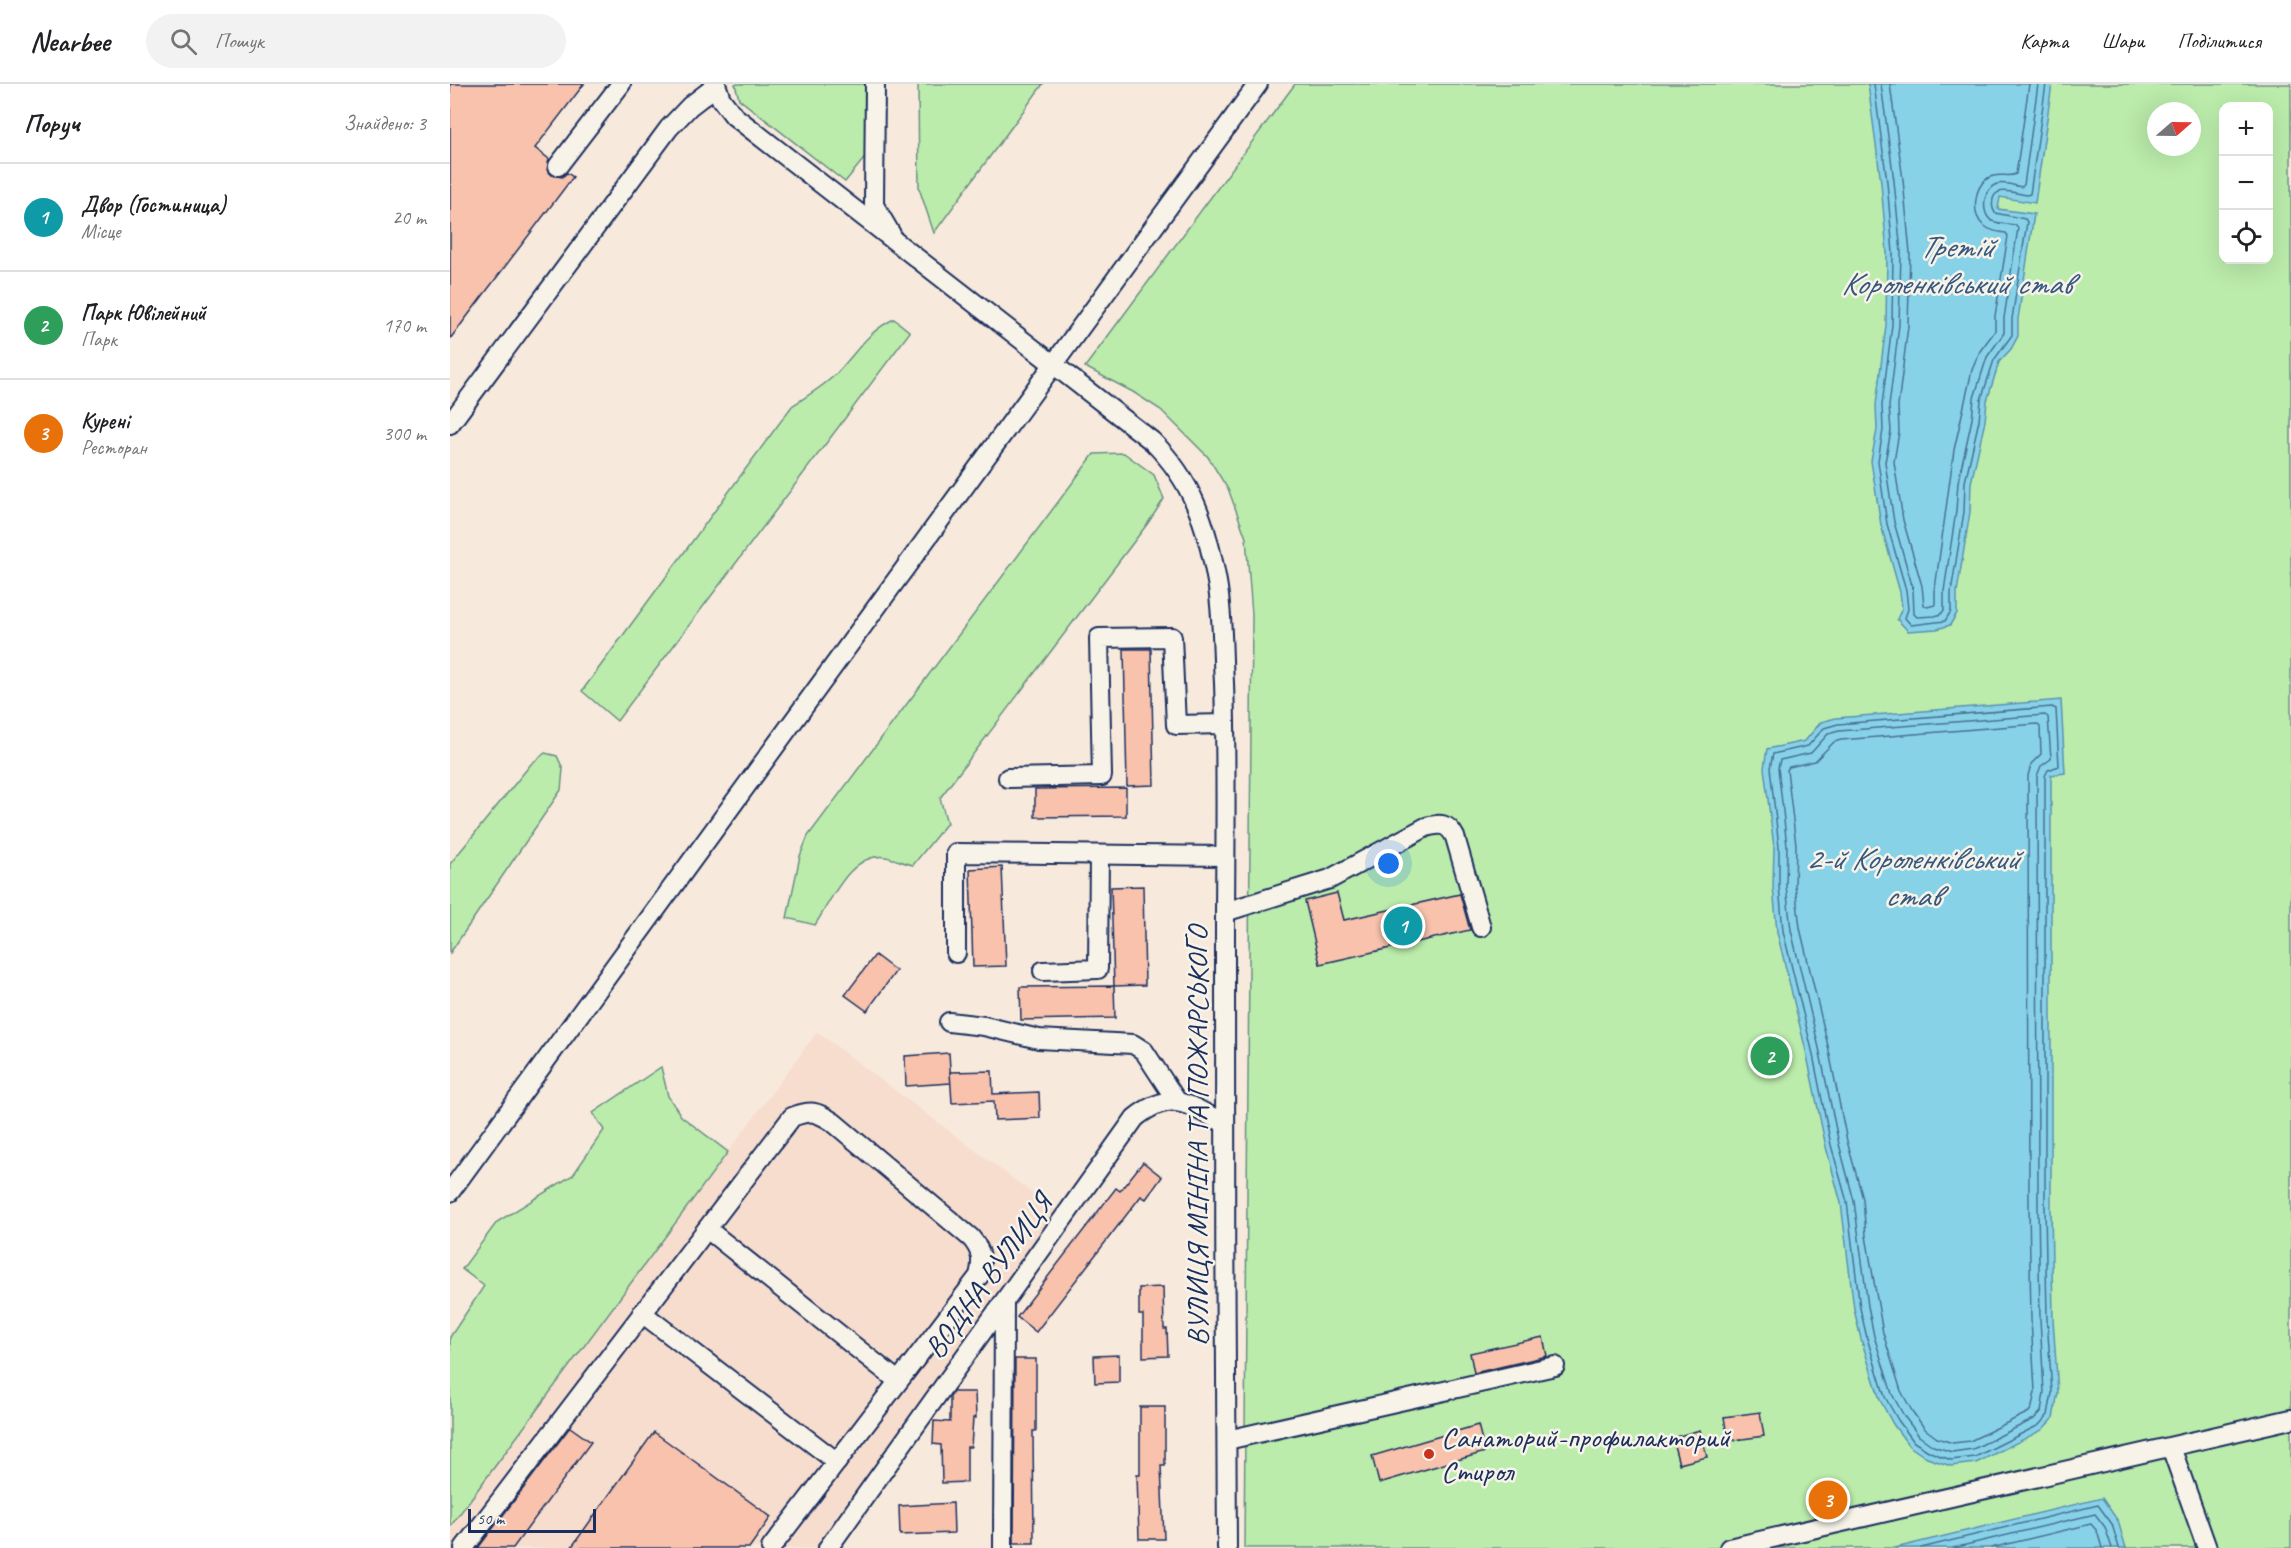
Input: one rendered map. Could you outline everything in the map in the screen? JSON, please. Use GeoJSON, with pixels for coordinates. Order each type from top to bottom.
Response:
{"type":"FeatureCollection","features":[{"type":"Feature","properties":{"kind":"street"},"geometry":{"type":"LineString","coordinates":[[558,166],[621,84]]}},
{"type":"Feature","properties":{"kind":"street"},"geometry":{"type":"LineString","coordinates":[[875,84],[874,205],[895,241]]}},
{"type":"Feature","properties":{"kind":"street"},"geometry":{"type":"LineString","coordinates":[[450,1192],[1258,84]]}},
{"type":"Feature","properties":{"kind":"street"},"geometry":{"type":"LineString","coordinates":[[450,424],[669,128],[690,106],[716,85]]}},
{"type":"Feature","properties":{"kind":"street","name":"ВУЛИЦЯ МІНІНА ТА ПОЖАРСЬКОГО"},"geometry":{"type":"LineString","coordinates":[[716,85],[721,99],[734,117],[1152,441],[1177,468],[1194,497],[1209,544],[1218,585],[1225,724],[1224,1123],[1227,1548]]}},
{"type":"Feature","properties":{"kind":"street"},"geometry":{"type":"LineString","coordinates":[[1008,778],[1102,776],[1099,638],[1172,637],[1176,725],[1225,724]]}},
{"type":"Feature","properties":{"kind":"street"},"geometry":{"type":"LineString","coordinates":[[1225,912],[1330,879],[1425,827],[1437,824],[1446,825],[1455,837],[1481,927]]}},
{"type":"Feature","properties":{"kind":"street"},"geometry":{"type":"LineString","coordinates":[[956,953],[956,853],[1225,856]]}},
{"type":"Feature","properties":{"kind":"street"},"geometry":{"type":"LineString","coordinates":[[1043,971],[1098,969],[1099,855]]}},
{"type":"Feature","properties":{"kind":"street"},"geometry":{"type":"LineString","coordinates":[[949,1022],[984,1026],[1039,1039],[1133,1044],[1144,1051],[1176,1100],[1224,1123]]}},
{"type":"Feature","properties":{"kind":"street","name":"ВОДНА ВУЛИЦЯ"},"geometry":{"type":"LineString","coordinates":[[828,1548],[1135,1118],[1148,1107],[1176,1100]]}},
{"type":"Feature","properties":{"kind":"street"},"geometry":{"type":"LineString","coordinates":[[464,1548],[792,1117],[807,1112],[819,1113],[833,1122],[971,1238],[979,1248],[982,1262],[979,1276],[771,1548]]}},
{"type":"Feature","properties":{"kind":"street"},"geometry":{"type":"LineString","coordinates":[[707,1229],[898,1381]]}},
{"type":"Feature","properties":{"kind":"street"},"geometry":{"type":"LineString","coordinates":[[1004,1303],[1004,1548]]}},
{"type":"Feature","properties":{"kind":"street"},"geometry":{"type":"LineString","coordinates":[[642,1313],[837,1462]]}},
{"type":"Feature","properties":{"kind":"street"},"geometry":{"type":"LineString","coordinates":[[1227,1440],[1555,1366]]}},
{"type":"Feature","properties":{"kind":"street"},"geometry":{"type":"LineString","coordinates":[[1729,1548],[2291,1419]]}},
{"type":"Feature","properties":{"kind":"street"},"geometry":{"type":"LineString","coordinates":[[2171,1447],[2207,1548]]}},
{"type":"Feature","properties":{"kind":"shaded area"},"geometry":{"type":"Polygon","coordinates":[[[817,1032],[1064,1217],[819,1548],[450,1548],[450,1527],[817,1032]]]}},
{"type":"Feature","properties":{"kind":"green space"},"geometry":{"type":"Polygon","coordinates":[[[735,84],[870,84],[871,150],[845,182],[739,99],[735,84]]]}},
{"type":"Feature","properties":{"kind":"green space"},"geometry":{"type":"Polygon","coordinates":[[[918,84],[1043,84],[934,233],[919,188],[918,84]]]}},
{"type":"Feature","properties":{"kind":"green space"},"geometry":{"type":"Polygon","coordinates":[[[1295,84],[2291,84],[2291,1548],[1244,1548],[1252,614],[1246,538],[1229,491],[1208,457],[1161,410],[1133,392],[1085,367],[1295,84]]]}},
{"type":"Feature","properties":{"kind":"green space"},"geometry":{"type":"Polygon","coordinates":[[[894,319],[910,332],[617,721],[582,691],[792,406],[832,378],[870,336],[894,319]]]}},
{"type":"Feature","properties":{"kind":"green space"},"geometry":{"type":"Polygon","coordinates":[[[1124,453],[1154,475],[1164,499],[940,798],[947,823],[913,865],[886,857],[874,857],[862,862],[843,880],[815,925],[787,918],[800,856],[808,836],[1094,454],[1124,453]]]}},
{"type":"Feature","properties":{"kind":"green space"},"geometry":{"type":"Polygon","coordinates":[[[545,753],[557,756],[563,769],[561,790],[450,953],[450,864],[531,764],[545,753]]]}},
{"type":"Feature","properties":{"kind":"green space"},"geometry":{"type":"Polygon","coordinates":[[[661,1067],[668,1096],[681,1116],[728,1152],[450,1527],[450,1337],[484,1286],[462,1269],[497,1222],[573,1175],[604,1130],[593,1113],[661,1067]]]}},
{"type":"Feature","properties":{"kind":"water","name":"Третій Короленківський став"},"geometry":{"type":"Polygon","coordinates":[[[1868,84],[2052,84],[2035,203],[2000,197],[1998,209],[2034,214],[2018,319],[2018,336],[2011,349],[1999,362],[1987,401],[1985,421],[1971,483],[1970,512],[1957,592],[1957,613],[1950,625],[1937,629],[1908,631],[1897,619],[1902,608],[1900,592],[1881,525],[1871,461],[1877,430],[1876,405],[1886,325],[1887,253],[1881,183],[1868,84]]]}},
{"type":"Feature","properties":{"kind":"water","name":"2-й Короленківський став"},"geometry":{"type":"Polygon","coordinates":[[[2061,700],[2065,773],[2051,775],[2051,1207],[2053,1319],[2058,1393],[2053,1418],[2042,1430],[1976,1463],[1951,1466],[1927,1458],[1909,1446],[1893,1424],[1880,1400],[1861,1339],[1854,1309],[1841,1203],[1777,932],[1773,886],[1774,847],[1764,768],[1767,749],[1805,741],[1821,722],[1836,718],[2061,700]]]}},
{"type":"Feature","properties":{"kind":"water"},"geometry":{"type":"Polygon","coordinates":[[[2102,1498],[2118,1521],[2126,1548],[1895,1548],[2102,1498]]]}},
{"type":"Feature","properties":{"kind":"building"},"geometry":{"type":"Polygon","coordinates":[[[450,84],[584,84],[535,148],[549,159],[547,170],[552,175],[562,177],[567,173],[573,177],[450,339],[450,84]]]}},
{"type":"Feature","properties":{"kind":"building"},"geometry":{"type":"Polygon","coordinates":[[[1124,649],[1151,649],[1154,785],[1127,786],[1124,649]]]}},
{"type":"Feature","properties":{"kind":"building"},"geometry":{"type":"Polygon","coordinates":[[[1126,788],[1126,816],[1035,817],[1035,789],[1126,788]]]}},
{"type":"Feature","properties":{"kind":"building"},"geometry":{"type":"Polygon","coordinates":[[[1002,867],[1006,966],[973,967],[970,869],[1002,867]]]}},
{"type":"Feature","properties":{"kind":"building"},"geometry":{"type":"Polygon","coordinates":[[[1143,886],[1145,985],[1114,986],[1111,887],[1143,886]]]}},
{"type":"Feature","properties":{"kind":"building"},"geometry":{"type":"Polygon","coordinates":[[[1337,893],[1344,920],[1460,894],[1470,930],[1320,964],[1305,901],[1337,893]]]}},
{"type":"Feature","properties":{"kind":"building"},"geometry":{"type":"Polygon","coordinates":[[[875,955],[896,971],[867,1011],[845,995],[875,955]]]}},
{"type":"Feature","properties":{"kind":"building"},"geometry":{"type":"Polygon","coordinates":[[[1114,986],[1115,1018],[1021,1020],[1020,987],[1114,986]]]}},
{"type":"Feature","properties":{"kind":"building"},"geometry":{"type":"Polygon","coordinates":[[[949,1053],[951,1083],[906,1086],[905,1056],[949,1053]]]}},
{"type":"Feature","properties":{"kind":"building"},"geometry":{"type":"Polygon","coordinates":[[[992,1071],[993,1094],[1039,1092],[1040,1118],[995,1120],[994,1101],[952,1103],[950,1072],[992,1071]]]}},
{"type":"Feature","properties":{"kind":"building"},"geometry":{"type":"Polygon","coordinates":[[[1143,1162],[1162,1177],[1146,1199],[1141,1196],[1036,1332],[1017,1317],[1116,1188],[1120,1191],[1143,1162]]]}},
{"type":"Feature","properties":{"kind":"building"},"geometry":{"type":"Polygon","coordinates":[[[1163,1287],[1164,1329],[1167,1329],[1168,1356],[1143,1357],[1143,1315],[1139,1315],[1139,1288],[1163,1287]]]}},
{"type":"Feature","properties":{"kind":"building"},"geometry":{"type":"Polygon","coordinates":[[[1543,1337],[1547,1356],[1474,1373],[1470,1353],[1543,1337]]]}},
{"type":"Feature","properties":{"kind":"building"},"geometry":{"type":"Polygon","coordinates":[[[1119,1355],[1119,1382],[1095,1383],[1094,1356],[1119,1355]]]}},
{"type":"Feature","properties":{"kind":"building"},"geometry":{"type":"Polygon","coordinates":[[[1015,1359],[1036,1359],[1036,1431],[1033,1431],[1034,1543],[1014,1543],[1015,1359]]]}},
{"type":"Feature","properties":{"kind":"building"},"geometry":{"type":"Polygon","coordinates":[[[953,1392],[975,1392],[976,1418],[973,1418],[971,1447],[967,1447],[967,1482],[942,1483],[941,1445],[933,1444],[934,1421],[950,1422],[950,1397],[953,1392]]]}},
{"type":"Feature","properties":{"kind":"building"},"geometry":{"type":"Polygon","coordinates":[[[1140,1407],[1165,1407],[1165,1466],[1161,1466],[1164,1539],[1139,1539],[1137,1475],[1140,1475],[1140,1407]]]}},
{"type":"Feature","properties":{"kind":"building"},"geometry":{"type":"Polygon","coordinates":[[[1760,1412],[1764,1436],[1728,1441],[1724,1417],[1760,1412]]]}},
{"type":"Feature","properties":{"kind":"building","name":"Санаторий-профилакторий Стирол"},"geometry":{"type":"Polygon","coordinates":[[[1478,1425],[1485,1452],[1379,1483],[1372,1456],[1478,1425]]]}},
{"type":"Feature","properties":{"kind":"building"},"geometry":{"type":"Polygon","coordinates":[[[570,1427],[591,1442],[513,1548],[478,1548],[570,1427]]]}},
{"type":"Feature","properties":{"kind":"building"},"geometry":{"type":"Polygon","coordinates":[[[1700,1430],[1707,1457],[1679,1464],[1672,1438],[1700,1430]]]}},
{"type":"Feature","properties":{"kind":"building"},"geometry":{"type":"Polygon","coordinates":[[[654,1432],[771,1517],[749,1548],[571,1548],[654,1432]]]}},
{"type":"Feature","properties":{"kind":"building"},"geometry":{"type":"Polygon","coordinates":[[[953,1503],[954,1533],[900,1535],[899,1506],[953,1503]]]}},
{"type":"Feature","properties":{"kind":"place","name":"Двор (Гостиница)"},"geometry":{"type":"Point","coordinates":[1403,926]}},
{"type":"Feature","properties":{"kind":"place","name":"Парк Ювілейний"},"geometry":{"type":"Point","coordinates":[1770,1056]}},
{"type":"Feature","properties":{"kind":"place","name":"Санаторий-профилакторий Стирол"},"geometry":{"type":"Point","coordinates":[1429,1454]}},
{"type":"Feature","properties":{"kind":"place","name":"Курені"},"geometry":{"type":"Point","coordinates":[1828,1500]}}]}
